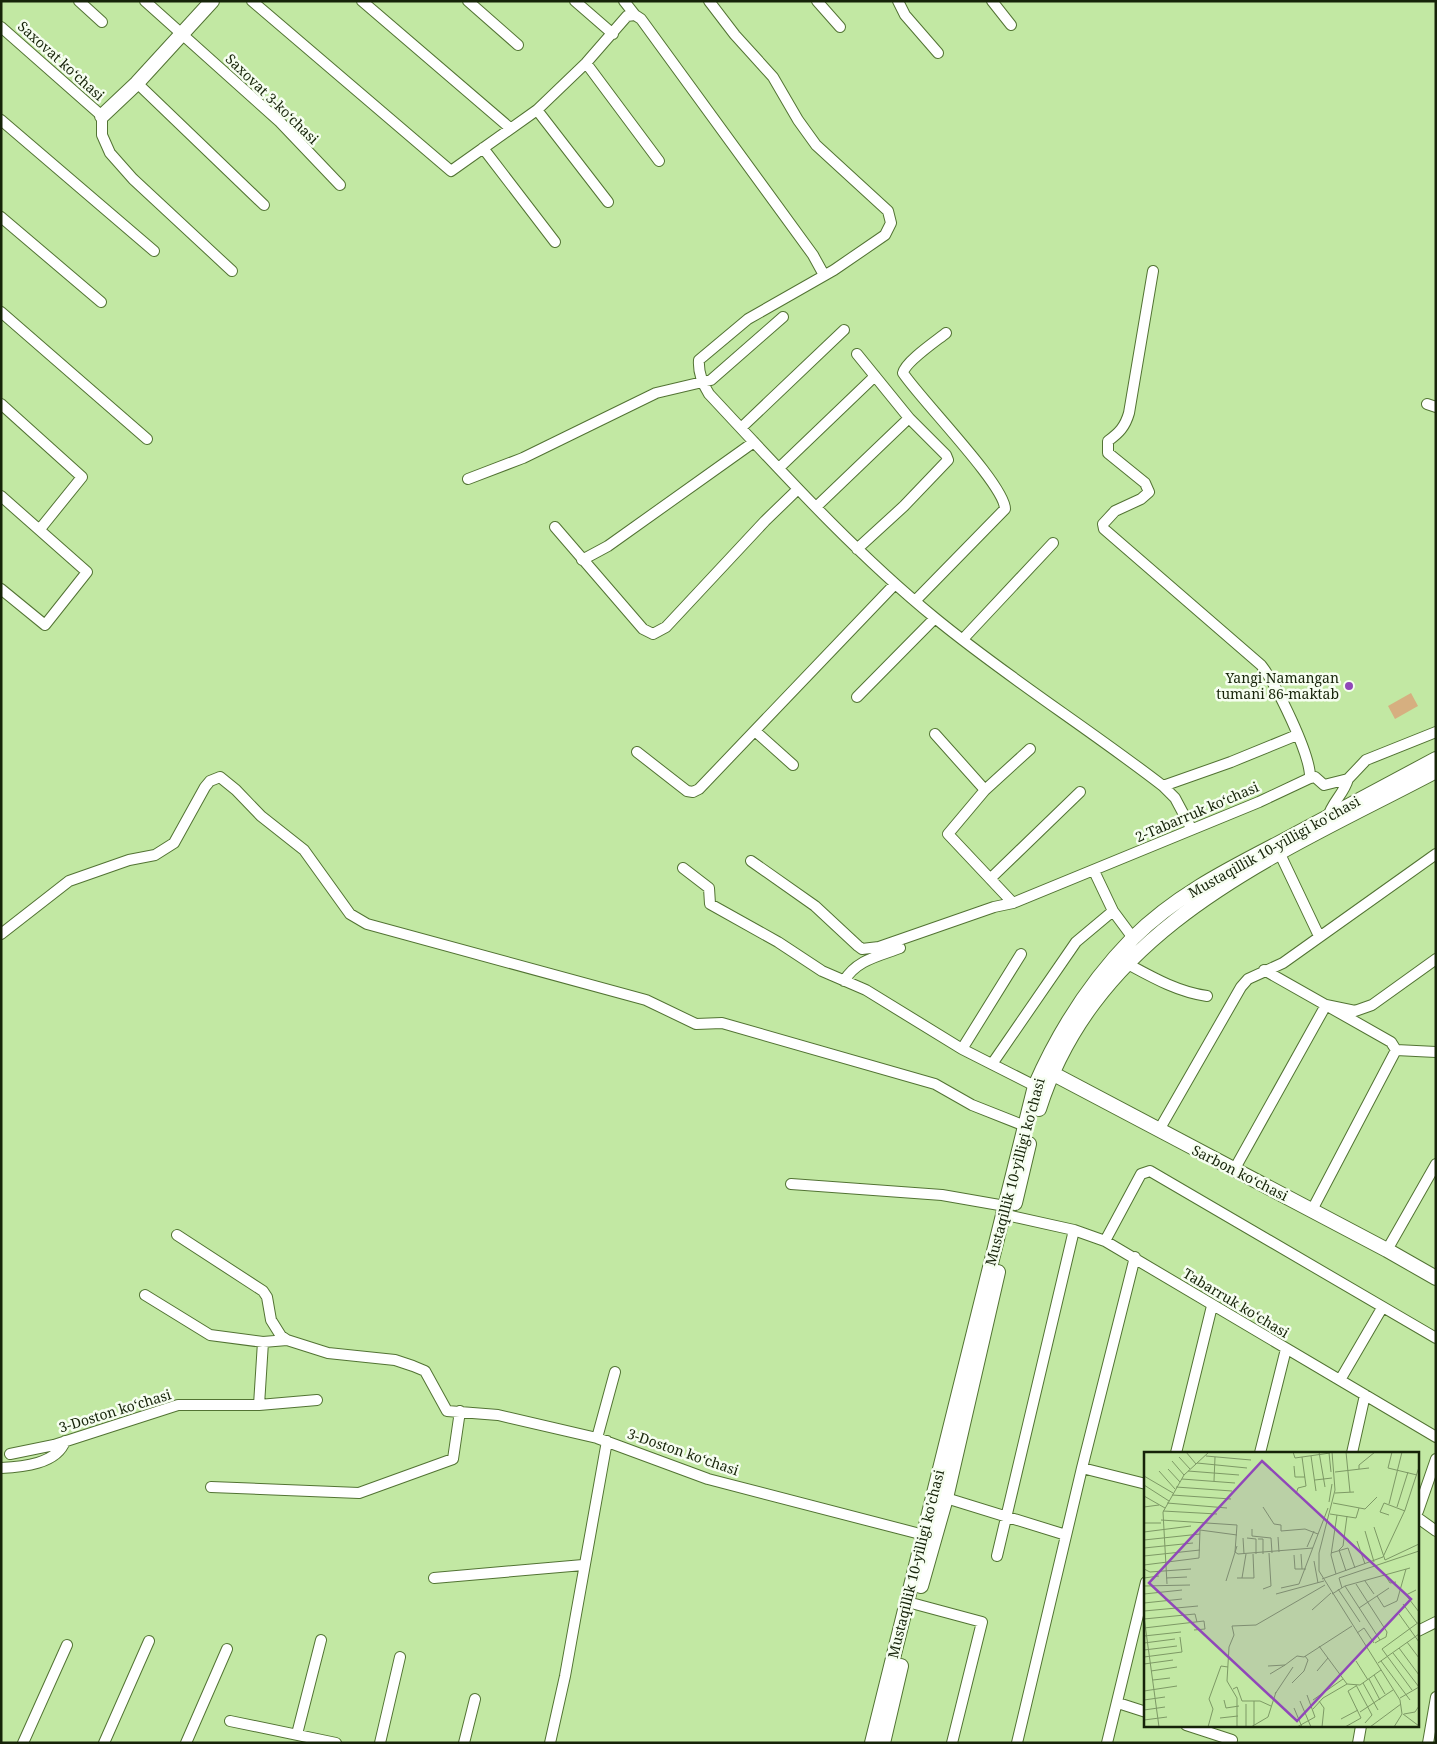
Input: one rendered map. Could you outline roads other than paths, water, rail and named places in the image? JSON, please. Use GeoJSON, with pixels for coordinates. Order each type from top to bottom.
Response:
{"type":"FeatureCollection","features":[{"type":"Feature","properties":{"kind":"main road"},"geometry":{"type":"LineString","coordinates":[[102,116],[137,83],[212,1]]}},
{"type":"Feature","properties":{"kind":"main road","name":"Mustaqillik 10-yilligi ko'chasi"},"geometry":{"type":"LineString","coordinates":[[1121,960],[1134,938],[1188,894],[1232,867],[1436,758]]}},
{"type":"Feature","properties":{"kind":"main road","name":"Mustaqillik 10-yilligi ko'chasi"},"geometry":{"type":"LineString","coordinates":[[883,1743],[915,1604],[946,1498],[1025,1126],[1077,1006],[1121,960],[1189,908],[1280,854],[1436,771]]}},
{"type":"Feature","properties":{"kind":"main road","name":"Sarbon koʻchasi"},"geometry":{"type":"LineString","coordinates":[[1048,1071],[1387,1250],[1436,1278]]}},
{"type":"Feature","properties":{"kind":"main road","name":"Mustaqillik 10-yilligi ko'chasi"},"geometry":{"type":"LineString","coordinates":[[872,1743],[1008,1211],[1024,1172],[1040,1088]]}},
{"type":"Feature","properties":{"kind":"street"},"geometry":{"type":"LineString","coordinates":[[79,1],[102,22]]}},
{"type":"Feature","properties":{"kind":"street"},"geometry":{"type":"LineString","coordinates":[[145,1],[183,34]]}},
{"type":"Feature","properties":{"kind":"street"},"geometry":{"type":"LineString","coordinates":[[252,1],[451,171],[537,110],[586,63],[627,16],[635,14]]}},
{"type":"Feature","properties":{"kind":"street"},"geometry":{"type":"LineString","coordinates":[[362,1],[510,128]]}},
{"type":"Feature","properties":{"kind":"street"},"geometry":{"type":"LineString","coordinates":[[468,1],[518,45]]}},
{"type":"Feature","properties":{"kind":"street"},"geometry":{"type":"LineString","coordinates":[[576,1],[613,34]]}},
{"type":"Feature","properties":{"kind":"street"},"geometry":{"type":"LineString","coordinates":[[624,1],[641,19],[813,255],[824,275]]}},
{"type":"Feature","properties":{"kind":"street"},"geometry":{"type":"LineString","coordinates":[[709,1],[735,35],[773,77],[798,120],[816,145],[888,211],[891,223],[885,234],[824,275],[748,319],[699,360],[698,369],[703,384],[709,394],[798,489],[857,549],[895,584],[935,618],[1163,786],[1175,798],[1191,828]]}},
{"type":"Feature","properties":{"kind":"street"},"geometry":{"type":"LineString","coordinates":[[818,1],[840,27]]}},
{"type":"Feature","properties":{"kind":"street"},"geometry":{"type":"LineString","coordinates":[[898,1],[905,15],[938,53]]}},
{"type":"Feature","properties":{"kind":"street"},"geometry":{"type":"LineString","coordinates":[[992,1],[1011,25]]}},
{"type":"Feature","properties":{"kind":"street","name":"Saxovat koʻchasi"},"geometry":{"type":"LineString","coordinates":[[1,27],[102,116]]}},
{"type":"Feature","properties":{"kind":"street","name":"Saxovat 3-koʻchasi"},"geometry":{"type":"LineString","coordinates":[[183,34],[280,122],[340,185]]}},
{"type":"Feature","properties":{"kind":"street"},"geometry":{"type":"LineString","coordinates":[[586,63],[659,161]]}},
{"type":"Feature","properties":{"kind":"street"},"geometry":{"type":"LineString","coordinates":[[137,83],[264,206]]}},
{"type":"Feature","properties":{"kind":"street"},"geometry":{"type":"LineString","coordinates":[[537,110],[608,202]]}},
{"type":"Feature","properties":{"kind":"street"},"geometry":{"type":"LineString","coordinates":[[102,116],[102,135],[110,153],[133,179],[232,271]]}},
{"type":"Feature","properties":{"kind":"street"},"geometry":{"type":"LineString","coordinates":[[1,120],[154,252]]}},
{"type":"Feature","properties":{"kind":"street"},"geometry":{"type":"LineString","coordinates":[[483,148],[554,242]]}},
{"type":"Feature","properties":{"kind":"street"},"geometry":{"type":"LineString","coordinates":[[1,217],[101,302]]}},
{"type":"Feature","properties":{"kind":"street"},"geometry":{"type":"LineString","coordinates":[[1152,271],[1128,419],[1119,433],[1108,441],[1108,453],[1145,483],[1148,492],[1141,499],[1115,511],[1103,524],[1104,529],[1261,665],[1270,677],[1297,735],[1310,769],[1310,778],[1315,777],[1324,785],[1348,779]]}},
{"type":"Feature","properties":{"kind":"street"},"geometry":{"type":"LineString","coordinates":[[1,312],[147,439]]}},
{"type":"Feature","properties":{"kind":"street"},"geometry":{"type":"LineString","coordinates":[[468,479],[523,458],[656,393],[703,384],[711,380],[783,316]]}},
{"type":"Feature","properties":{"kind":"street"},"geometry":{"type":"LineString","coordinates":[[741,428],[844,330]]}},
{"type":"Feature","properties":{"kind":"street"},"geometry":{"type":"LineString","coordinates":[[915,601],[1005,509],[1003,501],[980,467],[904,373],[904,368],[910,362],[946,334]]}},
{"type":"Feature","properties":{"kind":"street"},"geometry":{"type":"LineString","coordinates":[[857,354],[910,418],[946,455],[948,460],[904,506],[857,549]]}},
{"type":"Feature","properties":{"kind":"street"},"geometry":{"type":"LineString","coordinates":[[779,468],[874,376]]}},
{"type":"Feature","properties":{"kind":"street"},"geometry":{"type":"LineString","coordinates":[[1,404],[82,477],[40,529]]}},
{"type":"Feature","properties":{"kind":"street"},"geometry":{"type":"LineString","coordinates":[[816,507],[910,418]]}},
{"type":"Feature","properties":{"kind":"street"},"geometry":{"type":"LineString","coordinates":[[582,560],[608,546],[754,442]]}},
{"type":"Feature","properties":{"kind":"street"},"geometry":{"type":"LineString","coordinates":[[555,527],[644,629],[653,634],[666,627],[765,521],[798,489]]}},
{"type":"Feature","properties":{"kind":"street"},"geometry":{"type":"LineString","coordinates":[[1,496],[87,572],[45,625],[1,589]]}},
{"type":"Feature","properties":{"kind":"street"},"geometry":{"type":"LineString","coordinates":[[963,639],[1053,543]]}},
{"type":"Feature","properties":{"kind":"street"},"geometry":{"type":"LineString","coordinates":[[637,752],[687,791],[693,792],[755,731],[895,584]]}},
{"type":"Feature","properties":{"kind":"street"},"geometry":{"type":"LineString","coordinates":[[857,697],[935,618]]}},
{"type":"Feature","properties":{"kind":"street"},"geometry":{"type":"LineString","coordinates":[[755,731],[793,765]]}},
{"type":"Feature","properties":{"kind":"street"},"geometry":{"type":"LineString","coordinates":[[1328,816],[1332,805],[1344,791],[1348,779],[1366,760],[1436,732]]}},
{"type":"Feature","properties":{"kind":"street"},"geometry":{"type":"LineString","coordinates":[[935,734],[985,790]]}},
{"type":"Feature","properties":{"kind":"street"},"geometry":{"type":"LineString","coordinates":[[1163,786],[1231,762],[1297,735]]}},
{"type":"Feature","properties":{"kind":"street"},"geometry":{"type":"LineString","coordinates":[[1013,903],[948,834],[985,790],[1030,749]]}},
{"type":"Feature","properties":{"kind":"street"},"geometry":{"type":"LineString","coordinates":[[1,934],[69,880],[129,860],[155,855],[174,843],[204,787],[210,781],[220,778],[236,790],[260,816],[304,850],[350,914],[367,924],[646,1000],[696,1024],[722,1023],[935,1084],[972,1105],[1025,1126]]}},
{"type":"Feature","properties":{"kind":"street","name":"2-Tabarruk koʻchasi"},"geometry":{"type":"LineString","coordinates":[[751,861],[814,906],[862,949],[893,944],[994,907],[1013,903],[1258,802],[1310,778]]}},
{"type":"Feature","properties":{"kind":"street"},"geometry":{"type":"LineString","coordinates":[[991,878],[1080,792]]}},
{"type":"Feature","properties":{"kind":"street"},"geometry":{"type":"LineString","coordinates":[[1280,854],[1319,936]]}},
{"type":"Feature","properties":{"kind":"street"},"geometry":{"type":"LineString","coordinates":[[1159,1130],[1248,979],[1264,970],[1283,963],[1436,854]]}},
{"type":"Feature","properties":{"kind":"street"},"geometry":{"type":"LineString","coordinates":[[683,868],[709,888],[710,904],[778,942],[822,971],[866,990],[962,1049],[1040,1088]]}},
{"type":"Feature","properties":{"kind":"street"},"geometry":{"type":"LineString","coordinates":[[1094,871],[1113,911],[1134,938]]}},
{"type":"Feature","properties":{"kind":"street","name":"2-Tabarruk koʻchasi"},"geometry":{"type":"LineString","coordinates":[[844,981],[850,970],[857,965],[988,914],[994,907]]}},
{"type":"Feature","properties":{"kind":"street"},"geometry":{"type":"LineString","coordinates":[[992,1064],[1076,942],[1113,911]]}},
{"type":"Feature","properties":{"kind":"street"},"geometry":{"type":"LineString","coordinates":[[962,1049],[1021,954]]}},
{"type":"Feature","properties":{"kind":"street"},"geometry":{"type":"LineString","coordinates":[[1326,1006],[1355,1012],[1372,1005],[1436,959]]}},
{"type":"Feature","properties":{"kind":"street"},"geometry":{"type":"LineString","coordinates":[[1121,960],[1155,979],[1190,994],[1207,996]]}},
{"type":"Feature","properties":{"kind":"street"},"geometry":{"type":"LineString","coordinates":[[1264,970],[1391,1042],[1396,1050]]}},
{"type":"Feature","properties":{"kind":"street"},"geometry":{"type":"LineString","coordinates":[[1234,1170],[1326,1006]]}},
{"type":"Feature","properties":{"kind":"street"},"geometry":{"type":"LineString","coordinates":[[1396,1050],[1436,1052]]}},
{"type":"Feature","properties":{"kind":"street"},"geometry":{"type":"LineString","coordinates":[[1312,1210],[1396,1050]]}},
{"type":"Feature","properties":{"kind":"street"},"geometry":{"type":"LineString","coordinates":[[1387,1250],[1436,1164]]}},
{"type":"Feature","properties":{"kind":"street"},"geometry":{"type":"LineString","coordinates":[[1105,1241],[1142,1174],[1150,1171],[1436,1338]]}},
{"type":"Feature","properties":{"kind":"street","name":"Tabarruk koʻchasi"},"geometry":{"type":"LineString","coordinates":[[791,1184],[942,1195],[1008,1211],[1105,1241],[1135,1257],[1212,1306],[1436,1437]]}},
{"type":"Feature","properties":{"kind":"street"},"geometry":{"type":"LineString","coordinates":[[997,1556],[1074,1230]]}},
{"type":"Feature","properties":{"kind":"street"},"geometry":{"type":"LineString","coordinates":[[177,1235],[263,1291],[267,1297],[271,1320],[281,1336],[287,1340]]}},
{"type":"Feature","properties":{"kind":"street"},"geometry":{"type":"LineString","coordinates":[[1017,1743],[1082,1468],[1135,1257]]}},
{"type":"Feature","properties":{"kind":"street","name":"3-Doston koʻchasi"},"geometry":{"type":"LineString","coordinates":[[145,1294],[210,1335],[262,1342],[287,1340],[328,1353],[395,1360],[413,1366],[425,1371],[447,1411],[498,1415],[602,1440],[708,1479],[924,1535]]}},
{"type":"Feature","properties":{"kind":"street"},"geometry":{"type":"LineString","coordinates":[[1176,1452],[1212,1306]]}},
{"type":"Feature","properties":{"kind":"street"},"geometry":{"type":"LineString","coordinates":[[1340,1380],[1382,1308]]}},
{"type":"Feature","properties":{"kind":"street"},"geometry":{"type":"LineString","coordinates":[[259,1404],[262,1342]]}},
{"type":"Feature","properties":{"kind":"street"},"geometry":{"type":"LineString","coordinates":[[1260,1452],[1286,1349]]}},
{"type":"Feature","properties":{"kind":"street"},"geometry":{"type":"LineString","coordinates":[[550,1743],[565,1676],[602,1440],[615,1372]]}},
{"type":"Feature","properties":{"kind":"street"},"geometry":{"type":"LineString","coordinates":[[1352,1452],[1365,1394]]}},
{"type":"Feature","properties":{"kind":"street","name":"3-Doston koʻchasi"},"geometry":{"type":"LineString","coordinates":[[10,1454],[65,1441],[178,1405],[259,1404],[317,1400]]}},
{"type":"Feature","properties":{"kind":"street"},"geometry":{"type":"LineString","coordinates":[[211,1487],[359,1493],[454,1459],[460,1411]]}},
{"type":"Feature","properties":{"kind":"street"},"geometry":{"type":"LineString","coordinates":[[1,1468],[33,1466],[62,1449],[65,1441]]}},
{"type":"Feature","properties":{"kind":"street"},"geometry":{"type":"LineString","coordinates":[[1420,1505],[1436,1460]]}},
{"type":"Feature","properties":{"kind":"street"},"geometry":{"type":"LineString","coordinates":[[1082,1468],[1144,1484]]}},
{"type":"Feature","properties":{"kind":"street"},"geometry":{"type":"LineString","coordinates":[[946,1498],[1066,1534]]}},
{"type":"Feature","properties":{"kind":"street"},"geometry":{"type":"LineString","coordinates":[[1420,1519],[1436,1531]]}},
{"type":"Feature","properties":{"kind":"street"},"geometry":{"type":"LineString","coordinates":[[434,1578],[583,1565]]}},
{"type":"Feature","properties":{"kind":"street"},"geometry":{"type":"LineString","coordinates":[[1106,1743],[1118,1704],[1144,1591]]}},
{"type":"Feature","properties":{"kind":"street"},"geometry":{"type":"LineString","coordinates":[[915,1604],[982,1622],[952,1743]]}},
{"type":"Feature","properties":{"kind":"street"},"geometry":{"type":"LineString","coordinates":[[1420,1630],[1436,1622]]}},
{"type":"Feature","properties":{"kind":"street"},"geometry":{"type":"LineString","coordinates":[[296,1734],[321,1640]]}},
{"type":"Feature","properties":{"kind":"street"},"geometry":{"type":"LineString","coordinates":[[104,1743],[149,1641]]}},
{"type":"Feature","properties":{"kind":"street"},"geometry":{"type":"LineString","coordinates":[[23,1743],[68,1645]]}},
{"type":"Feature","properties":{"kind":"street"},"geometry":{"type":"LineString","coordinates":[[186,1743],[227,1649]]}},
{"type":"Feature","properties":{"kind":"street"},"geometry":{"type":"LineString","coordinates":[[380,1743],[400,1657]]}},
{"type":"Feature","properties":{"kind":"street"},"geometry":{"type":"LineString","coordinates":[[1428,1743],[1436,1697]]}},
{"type":"Feature","properties":{"kind":"street"},"geometry":{"type":"LineString","coordinates":[[464,1743],[475,1699]]}},
{"type":"Feature","properties":{"kind":"street"},"geometry":{"type":"LineString","coordinates":[[1118,1704],[1144,1711]]}},
{"type":"Feature","properties":{"kind":"street"},"geometry":{"type":"LineString","coordinates":[[230,1721],[336,1743]]}},
{"type":"Feature","properties":{"kind":"street"},"geometry":{"type":"LineString","coordinates":[[1189,1726],[1232,1740]]}},
{"type":"Feature","properties":{"kind":"street"},"geometry":{"type":"LineString","coordinates":[[1358,1743],[1360,1726]]}},
{"type":"Feature","properties":{"kind":"place","name":"Yangi Namangan tumani 86-maktab"},"geometry":{"type":"Point","coordinates":[1349,686]}}]}
